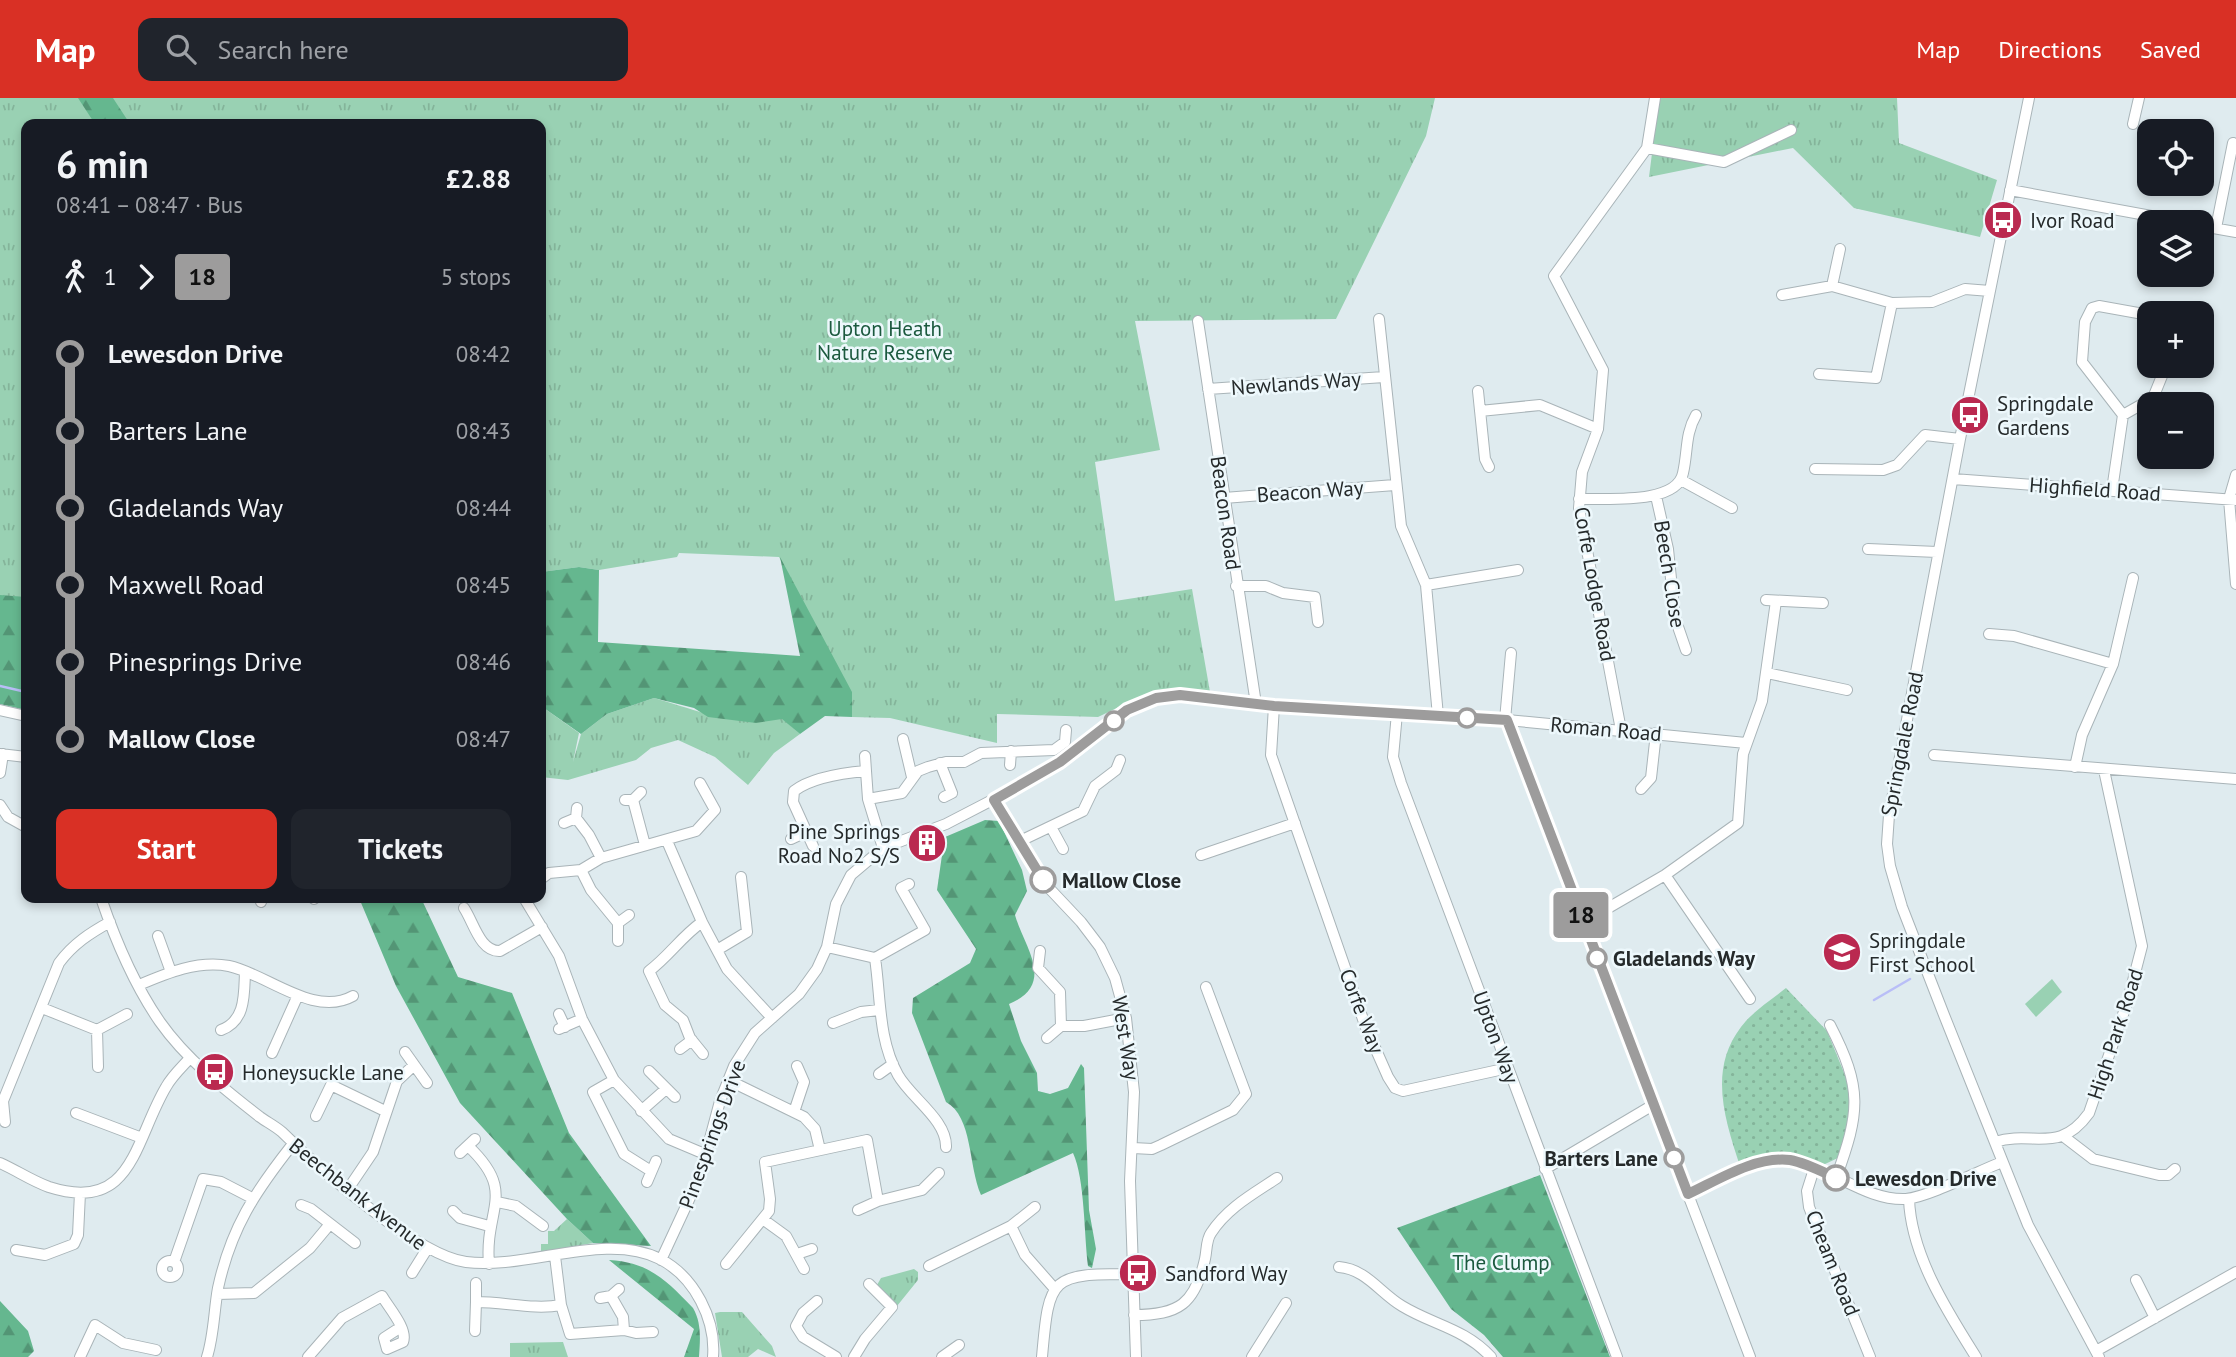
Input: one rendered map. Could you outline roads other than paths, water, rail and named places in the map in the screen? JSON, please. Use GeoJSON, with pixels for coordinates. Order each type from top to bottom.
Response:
{"type":"FeatureCollection","features":[{"type":"Feature","properties":{"kind":"street","name":"Corfe Lodge Road"},"geometry":{"type":"LineString","coordinates":[[1621,730],[1590,580],[1579,499],[1582,472],[1598,429],[1603,370],[1554,276],[1647,148],[1655,98]]}},
{"type":"Feature","properties":{"kind":"street","name":"Springdale Road"},"geometry":{"type":"LineString","coordinates":[[2029,98],[1937,552],[1886,844],[1902,906],[2028,1224],[2098,1354]]}},
{"type":"Feature","properties":{"kind":"street"},"geometry":{"type":"LineString","coordinates":[[2133,124],[2139,98]]}},
{"type":"Feature","properties":{"kind":"street"},"geometry":{"type":"LineString","coordinates":[[1647,148],[1724,162],[1791,130]]}},
{"type":"Feature","properties":{"kind":"street"},"geometry":{"type":"LineString","coordinates":[[2233,143],[2216,228],[2236,232]]}},
{"type":"Feature","properties":{"kind":"street"},"geometry":{"type":"LineString","coordinates":[[2010,190],[2137,213]]}},
{"type":"Feature","properties":{"kind":"street"},"geometry":{"type":"LineString","coordinates":[[1832,286],[1840,249]]}},
{"type":"Feature","properties":{"kind":"street"},"geometry":{"type":"LineString","coordinates":[[1782,295],[1832,286],[1892,303],[1932,302],[1965,289],[1990,291]]}},
{"type":"Feature","properties":{"kind":"street"},"geometry":{"type":"LineString","coordinates":[[1819,374],[1876,378],[1892,303]]}},
{"type":"Feature","properties":{"kind":"street"},"geometry":{"type":"LineString","coordinates":[[2112,489],[2123,415],[2082,362],[2085,322],[2092,308],[2099,306],[2137,313]]}},
{"type":"Feature","properties":{"kind":"street"},"geometry":{"type":"LineString","coordinates":[[1379,319],[1401,526],[1426,584],[1438,716]]}},
{"type":"Feature","properties":{"kind":"street","name":"Beacon Road"},"geometry":{"type":"LineString","coordinates":[[1198,321],[1236,586],[1256,704]]}},
{"type":"Feature","properties":{"kind":"street","name":"Newlands Way"},"geometry":{"type":"LineString","coordinates":[[1208,389],[1384,377]]}},
{"type":"Feature","properties":{"kind":"street"},"geometry":{"type":"LineString","coordinates":[[2123,415],[2153,398],[2161,378]]}},
{"type":"Feature","properties":{"kind":"street"},"geometry":{"type":"LineString","coordinates":[[1478,391],[1485,459],[1489,467]]}},
{"type":"Feature","properties":{"kind":"street"},"geometry":{"type":"LineString","coordinates":[[1480,411],[1540,405],[1598,429]]}},
{"type":"Feature","properties":{"kind":"street"},"geometry":{"type":"LineString","coordinates":[[1696,415],[1687,431],[1681,480],[1732,508]]}},
{"type":"Feature","properties":{"kind":"street"},"geometry":{"type":"LineString","coordinates":[[1815,469],[1883,470],[1897,465],[1925,435],[1959,439]]}},
{"type":"Feature","properties":{"kind":"street"},"geometry":{"type":"LineString","coordinates":[[2236,475],[2232,500],[2236,583]]}},
{"type":"Feature","properties":{"kind":"street","name":"Highfield Road"},"geometry":{"type":"LineString","coordinates":[[1953,479],[2232,500]]}},
{"type":"Feature","properties":{"kind":"street","name":"Beech Close"},"geometry":{"type":"LineString","coordinates":[[1579,499],[1656,496],[1669,492],[1681,480]]}},
{"type":"Feature","properties":{"kind":"street","name":"Beacon Way"},"geometry":{"type":"LineString","coordinates":[[1224,498],[1395,485]]}},
{"type":"Feature","properties":{"kind":"street","name":"Beech Close"},"geometry":{"type":"LineString","coordinates":[[1656,496],[1668,549],[1675,618],[1686,650]]}},
{"type":"Feature","properties":{"kind":"street"},"geometry":{"type":"LineString","coordinates":[[1868,549],[1937,552]]}},
{"type":"Feature","properties":{"kind":"street"},"geometry":{"type":"LineString","coordinates":[[1426,584],[1518,570]]}},
{"type":"Feature","properties":{"kind":"street"},"geometry":{"type":"LineString","coordinates":[[2075,767],[2082,735],[2113,664],[2133,578]]}},
{"type":"Feature","properties":{"kind":"street"},"geometry":{"type":"LineString","coordinates":[[1236,586],[1266,586],[1283,593],[1315,597],[1318,622]]}},
{"type":"Feature","properties":{"kind":"street"},"geometry":{"type":"LineString","coordinates":[[1584,922],[1665,875],[1738,823],[1745,743],[1762,701],[1768,673],[1771,601],[1823,604]]}},
{"type":"Feature","properties":{"kind":"street"},"geometry":{"type":"LineString","coordinates":[[1989,634],[2014,636],[2113,664]]}},
{"type":"Feature","properties":{"kind":"street"},"geometry":{"type":"LineString","coordinates":[[1511,653],[1506,720],[1749,1357]]}},
{"type":"Feature","properties":{"kind":"street"},"geometry":{"type":"LineString","coordinates":[[1768,673],[1847,690]]}},
{"type":"Feature","properties":{"kind":"street","name":"Pinesprings Drive"},"geometry":{"type":"LineString","coordinates":[[663,1255],[707,1156],[728,1080],[741,1053],[808,982],[827,947],[842,890],[863,862],[883,848],[994,800],[1060,762],[1127,710],[1151,699],[1180,695],[1256,704]]}},
{"type":"Feature","properties":{"kind":"street","name":"Roman Road"},"geometry":{"type":"LineString","coordinates":[[1256,704],[1506,720],[1745,743]]}},
{"type":"Feature","properties":{"kind":"street","name":"Corfe Way"},"geometry":{"type":"LineString","coordinates":[[1274,706],[1270,755],[1365,1025],[1395,1088],[1403,1091],[1508,1068]]}},
{"type":"Feature","properties":{"kind":"street"},"geometry":{"type":"LineString","coordinates":[[0,710],[21,715]]}},
{"type":"Feature","properties":{"kind":"street","name":"Upton Way"},"geometry":{"type":"LineString","coordinates":[[1396,713],[1393,757],[1401,783],[1617,1357]]}},
{"type":"Feature","properties":{"kind":"street"},"geometry":{"type":"LineString","coordinates":[[868,799],[902,793],[921,769],[940,763],[961,763],[979,753],[1054,750],[1065,742],[1066,730]]}},
{"type":"Feature","properties":{"kind":"street"},"geometry":{"type":"LineString","coordinates":[[1641,789],[1651,778],[1656,733]]}},
{"type":"Feature","properties":{"kind":"street"},"geometry":{"type":"LineString","coordinates":[[904,739],[912,777]]}},
{"type":"Feature","properties":{"kind":"street"},"geometry":{"type":"LineString","coordinates":[[1010,765],[1011,751]]}},
{"type":"Feature","properties":{"kind":"street"},"geometry":{"type":"LineString","coordinates":[[0,772],[2,754],[21,756]]}},
{"type":"Feature","properties":{"kind":"street"},"geometry":{"type":"LineString","coordinates":[[1934,755],[2236,779]]}},
{"type":"Feature","properties":{"kind":"street"},"geometry":{"type":"LineString","coordinates":[[865,756],[868,799],[883,848]]}},
{"type":"Feature","properties":{"kind":"street"},"geometry":{"type":"LineString","coordinates":[[940,763],[952,793],[944,797]]}},
{"type":"Feature","properties":{"kind":"street"},"geometry":{"type":"LineString","coordinates":[[1018,842],[1083,811],[1095,786],[1118,765],[1126,779]]}},
{"type":"Feature","properties":{"kind":"street","name":"High Park Road"},"geometry":{"type":"LineString","coordinates":[[2063,1136],[2078,1126],[2089,1113],[2128,1000],[2142,946],[2104,769]]}},
{"type":"Feature","properties":{"kind":"street"},"geometry":{"type":"LineString","coordinates":[[813,846],[793,802],[794,791],[803,785],[844,773],[866,771]]}},
{"type":"Feature","properties":{"kind":"street"},"geometry":{"type":"LineString","coordinates":[[546,875],[581,870],[601,858],[696,831],[719,811],[700,783]]}},
{"type":"Feature","properties":{"kind":"street"},"geometry":{"type":"LineString","coordinates":[[633,797],[645,845]]}},
{"type":"Feature","properties":{"kind":"street","name":"West Way"},"geometry":{"type":"LineString","coordinates":[[994,800],[1048,887],[1082,922],[1100,947],[1115,978],[1126,1018],[1134,1092],[1130,1190],[1136,1357]]}},
{"type":"Feature","properties":{"kind":"street"},"geometry":{"type":"LineString","coordinates":[[0,805],[8,817],[21,824]]}},
{"type":"Feature","properties":{"kind":"street"},"geometry":{"type":"LineString","coordinates":[[564,823],[577,813],[601,858]]}},
{"type":"Feature","properties":{"kind":"street"},"geometry":{"type":"LineString","coordinates":[[1201,855],[1295,823]]}},
{"type":"Feature","properties":{"kind":"street"},"geometry":{"type":"LineString","coordinates":[[1051,827],[1063,849]]}},
{"type":"Feature","properties":{"kind":"street"},"geometry":{"type":"LineString","coordinates":[[791,839],[806,832]]}},
{"type":"Feature","properties":{"kind":"street"},"geometry":{"type":"LineString","coordinates":[[667,841],[702,922],[727,970],[772,1018]]}},
{"type":"Feature","properties":{"kind":"street"},"geometry":{"type":"LineString","coordinates":[[581,870],[585,882],[618,923],[618,941]]}},
{"type":"Feature","properties":{"kind":"street"},"geometry":{"type":"LineString","coordinates":[[1665,875],[1751,999]]}},
{"type":"Feature","properties":{"kind":"street"},"geometry":{"type":"LineString","coordinates":[[717,950],[750,936],[741,893],[741,877]]}},
{"type":"Feature","properties":{"kind":"street"},"geometry":{"type":"LineString","coordinates":[[901,888],[932,942]]}},
{"type":"Feature","properties":{"kind":"street"},"geometry":{"type":"LineString","coordinates":[[729,897],[741,893]]}},
{"type":"Feature","properties":{"kind":"street","name":"Beechbank Avenue"},"geometry":{"type":"LineString","coordinates":[[103,903],[139,985],[160,1022],[191,1058],[281,1131],[292,1145],[427,1249],[453,1260],[489,1264],[598,1250],[663,1255]]}},
{"type":"Feature","properties":{"kind":"street"},"geometry":{"type":"LineString","coordinates":[[527,903],[559,956],[582,1019],[614,1080],[669,1139],[707,1156]]}},
{"type":"Feature","properties":{"kind":"street"},"geometry":{"type":"LineString","coordinates":[[482,912],[467,913],[485,948],[493,951],[500,951],[542,927]]}},
{"type":"Feature","properties":{"kind":"street"},"geometry":{"type":"LineString","coordinates":[[618,923],[629,915]]}},
{"type":"Feature","properties":{"kind":"street"},"geometry":{"type":"LineString","coordinates":[[5,1122],[4,1101],[59,963],[70,949],[110,922]]}},
{"type":"Feature","properties":{"kind":"street"},"geometry":{"type":"LineString","coordinates":[[702,922],[678,940],[668,956],[645,972],[666,1005],[683,1020],[692,1040],[703,1054]]}},
{"type":"Feature","properties":{"kind":"street"},"geometry":{"type":"LineString","coordinates":[[827,947],[875,958],[925,930]]}},
{"type":"Feature","properties":{"kind":"street"},"geometry":{"type":"LineString","coordinates":[[158,936],[171,972]]}},
{"type":"Feature","properties":{"kind":"street"},"geometry":{"type":"LineString","coordinates":[[1040,951],[1038,968],[1060,992],[1061,1026]]}},
{"type":"Feature","properties":{"kind":"street"},"geometry":{"type":"LineString","coordinates":[[875,958],[883,1035],[893,1064],[946,1142],[959,1135]]}},
{"type":"Feature","properties":{"kind":"street"},"geometry":{"type":"LineString","coordinates":[[139,985],[171,972],[217,966],[245,972],[298,995],[331,1002],[348,1002]]}},
{"type":"Feature","properties":{"kind":"street"},"geometry":{"type":"LineString","coordinates":[[221,1030],[232,1026],[239,1016],[243,1004],[245,972]]}},
{"type":"Feature","properties":{"kind":"street"},"geometry":{"type":"LineString","coordinates":[[1133,1148],[1152,1149],[1161,1145],[1233,1110],[1246,1094],[1206,987]]}},
{"type":"Feature","properties":{"kind":"street"},"geometry":{"type":"LineString","coordinates":[[272,1053],[298,995]]}},
{"type":"Feature","properties":{"kind":"street"},"geometry":{"type":"LineString","coordinates":[[42,1008],[97,1030],[127,1014]]}},
{"type":"Feature","properties":{"kind":"street"},"geometry":{"type":"LineString","coordinates":[[833,1023],[861,1012],[879,1010]]}},
{"type":"Feature","properties":{"kind":"street"},"geometry":{"type":"LineString","coordinates":[[559,1014],[562,1028],[582,1019]]}},
{"type":"Feature","properties":{"kind":"street"},"geometry":{"type":"LineString","coordinates":[[1048,1038],[1061,1026],[1084,1026],[1126,1018]]}},
{"type":"Feature","properties":{"kind":"street"},"geometry":{"type":"LineString","coordinates":[[1830,1025],[1846,1059],[1856,1101],[1851,1133],[1836,1178]]}},
{"type":"Feature","properties":{"kind":"street"},"geometry":{"type":"LineString","coordinates":[[97,1030],[98,1067]]}},
{"type":"Feature","properties":{"kind":"street"},"geometry":{"type":"LineString","coordinates":[[680,1049],[692,1040]]}},
{"type":"Feature","properties":{"kind":"street"},"geometry":{"type":"LineString","coordinates":[[405,1052],[427,1083]]}},
{"type":"Feature","properties":{"kind":"street"},"geometry":{"type":"LineString","coordinates":[[0,1163],[48,1187],[91,1193],[115,1185],[127,1171],[164,1090],[191,1058]]}},
{"type":"Feature","properties":{"kind":"street"},"geometry":{"type":"LineString","coordinates":[[879,1074],[893,1064]]}},
{"type":"Feature","properties":{"kind":"street"},"geometry":{"type":"LineString","coordinates":[[348,1189],[373,1152],[397,1081],[413,1066]]}},
{"type":"Feature","properties":{"kind":"street"},"geometry":{"type":"LineString","coordinates":[[794,1112],[810,1080],[797,1066]]}},
{"type":"Feature","properties":{"kind":"street"},"geometry":{"type":"LineString","coordinates":[[649,1070],[675,1097]]}},
{"type":"Feature","properties":{"kind":"street"},"geometry":{"type":"LineString","coordinates":[[614,1080],[590,1088],[625,1154],[651,1171]]}},
{"type":"Feature","properties":{"kind":"street"},"geometry":{"type":"LineString","coordinates":[[728,1080],[804,1117],[815,1129],[820,1150]]}},
{"type":"Feature","properties":{"kind":"street"},"geometry":{"type":"LineString","coordinates":[[316,1116],[326,1082],[385,1111]]}},
{"type":"Feature","properties":{"kind":"street"},"geometry":{"type":"LineString","coordinates":[[641,1111],[666,1089]]}},
{"type":"Feature","properties":{"kind":"street"},"geometry":{"type":"LineString","coordinates":[[1545,1169],[1653,1105]]}},
{"type":"Feature","properties":{"kind":"street"},"geometry":{"type":"LineString","coordinates":[[76,1113],[142,1138]]}},
{"type":"Feature","properties":{"kind":"street"},"geometry":{"type":"LineString","coordinates":[[1995,1142],[2014,1138],[2050,1140],[2063,1136],[2093,1159],[2159,1175],[2168,1175],[2175,1169]]}},
{"type":"Feature","properties":{"kind":"street"},"geometry":{"type":"LineString","coordinates":[[726,1264],[764,1220],[771,1199],[762,1162],[873,1139],[878,1201]]}},
{"type":"Feature","properties":{"kind":"street"},"geometry":{"type":"LineString","coordinates":[[207,1357],[217,1294],[232,1241],[252,1198],[292,1145]]}},
{"type":"Feature","properties":{"kind":"street"},"geometry":{"type":"LineString","coordinates":[[467,1146],[493,1175],[497,1202],[489,1226],[489,1264]]}},
{"type":"Feature","properties":{"kind":"street"},"geometry":{"type":"LineString","coordinates":[[1688,1194],[1750,1166],[1776,1160],[1792,1161],[1873,1193],[1909,1199],[2002,1161]]}},
{"type":"Feature","properties":{"kind":"street","name":"Cheam Road"},"geometry":{"type":"LineString","coordinates":[[1814,1169],[1807,1191],[1809,1207],[1870,1357]]}},
{"type":"Feature","properties":{"kind":"street"},"geometry":{"type":"LineString","coordinates":[[858,1210],[878,1201],[934,1186],[939,1173]]}},
{"type":"Feature","properties":{"kind":"street"},"geometry":{"type":"LineString","coordinates":[[191,1175],[221,1182],[252,1198]]}},
{"type":"Feature","properties":{"kind":"street"},"geometry":{"type":"LineString","coordinates":[[1134,1315],[1169,1312],[1188,1301],[1199,1279],[1208,1236],[1235,1206],[1276,1178]]}},
{"type":"Feature","properties":{"kind":"street"},"geometry":{"type":"LineString","coordinates":[[174,1262],[203,1179]]}},
{"type":"Feature","properties":{"kind":"street"},"geometry":{"type":"LineString","coordinates":[[16,1250],[45,1255],[74,1244],[78,1235],[80,1193]]}},
{"type":"Feature","properties":{"kind":"street"},"geometry":{"type":"LineString","coordinates":[[1909,1199],[1910,1216],[1920,1254],[1976,1357]]}},
{"type":"Feature","properties":{"kind":"street"},"geometry":{"type":"LineString","coordinates":[[497,1202],[516,1206],[531,1221],[544,1226]]}},
{"type":"Feature","properties":{"kind":"street"},"geometry":{"type":"LineString","coordinates":[[301,1205],[355,1243]]}},
{"type":"Feature","properties":{"kind":"street"},"geometry":{"type":"LineString","coordinates":[[929,1266],[1011,1226],[1035,1207]]}},
{"type":"Feature","properties":{"kind":"street"},"geometry":{"type":"LineString","coordinates":[[455,1218],[489,1226]]}},
{"type":"Feature","properties":{"kind":"street"},"geometry":{"type":"LineString","coordinates":[[764,1220],[786,1236],[804,1269]]}},
{"type":"Feature","properties":{"kind":"street"},"geometry":{"type":"LineString","coordinates":[[217,1294],[254,1293],[310,1248],[330,1224]]}},
{"type":"Feature","properties":{"kind":"street"},"geometry":{"type":"LineString","coordinates":[[1011,1226],[1025,1255],[1054,1288]]}},
{"type":"Feature","properties":{"kind":"street"},"geometry":{"type":"LineString","coordinates":[[727,1239],[737,1249]]}},
{"type":"Feature","properties":{"kind":"street"},"geometry":{"type":"LineString","coordinates":[[412,1273],[427,1249]]}},
{"type":"Feature","properties":{"kind":"street"},"geometry":{"type":"LineString","coordinates":[[797,1254],[812,1249]]}},
{"type":"Feature","properties":{"kind":"street"},"geometry":{"type":"LineString","coordinates":[[663,1255],[706,1307],[711,1326],[713,1357]]}},
{"type":"Feature","properties":{"kind":"street"},"geometry":{"type":"LineString","coordinates":[[555,1256],[561,1305],[571,1339],[624,1330],[636,1333],[653,1332]]}},
{"type":"Feature","properties":{"kind":"street"},"geometry":{"type":"LineString","coordinates":[[1339,1267],[1362,1274],[1399,1305],[1456,1329],[1491,1357]]}},
{"type":"Feature","properties":{"kind":"street"},"geometry":{"type":"LineString","coordinates":[[2098,1354],[2236,1272]]}},
{"type":"Feature","properties":{"kind":"street"},"geometry":{"type":"LineString","coordinates":[[1042,1357],[1048,1298],[1054,1288],[1077,1275],[1133,1274]]}},
{"type":"Feature","properties":{"kind":"street"},"geometry":{"type":"LineString","coordinates":[[2136,1280],[2155,1318]]}},
{"type":"Feature","properties":{"kind":"street"},"geometry":{"type":"LineString","coordinates":[[475,1331],[476,1283]]}},
{"type":"Feature","properties":{"kind":"street"},"geometry":{"type":"LineString","coordinates":[[854,1357],[864,1339],[892,1307],[869,1284]]}},
{"type":"Feature","properties":{"kind":"street"},"geometry":{"type":"LineString","coordinates":[[308,1357],[342,1318],[386,1294],[401,1328]]}},
{"type":"Feature","properties":{"kind":"street"},"geometry":{"type":"LineString","coordinates":[[610,1294],[623,1317],[624,1330]]}},
{"type":"Feature","properties":{"kind":"street"},"geometry":{"type":"LineString","coordinates":[[817,1300],[803,1313],[796,1326],[803,1337],[836,1357]]}},
{"type":"Feature","properties":{"kind":"street"},"geometry":{"type":"LineString","coordinates":[[476,1302],[512,1302],[542,1309],[561,1305]]}},
{"type":"Feature","properties":{"kind":"street"},"geometry":{"type":"LineString","coordinates":[[1252,1357],[1285,1302]]}},
{"type":"Feature","properties":{"kind":"street"},"geometry":{"type":"LineString","coordinates":[[80,1357],[92,1323],[123,1343],[156,1350]]}},
{"type":"Feature","properties":{"kind":"street"},"geometry":{"type":"LineString","coordinates":[[942,1357],[959,1345]]}},
{"type":"Feature","properties":{"kind":"waterway"},"geometry":{"type":"LineString","coordinates":[[0,686],[21,691]]}},
{"type":"Feature","properties":{"kind":"waterway"},"geometry":{"type":"LineString","coordinates":[[1874,1000],[1910,979]]}},
{"type":"Feature","properties":{"kind":"place","name":"Ivor Road"},"geometry":{"type":"Point","coordinates":[2003,220]}},
{"type":"Feature","properties":{"kind":"place","name":"Springdale Gardens"},"geometry":{"type":"Point","coordinates":[1970,415]}},
{"type":"Feature","properties":{"kind":"place","name":"Pine Springs Road No2 S/S"},"geometry":{"type":"Point","coordinates":[927,843]}},
{"type":"Feature","properties":{"kind":"place","name":"Mallow Close"},"geometry":{"type":"Point","coordinates":[1043,880]}},
{"type":"Feature","properties":{"kind":"place","name":"Springdale First School"},"geometry":{"type":"Point","coordinates":[1842,952]}},
{"type":"Feature","properties":{"kind":"place","name":"Gladelands Way"},"geometry":{"type":"Point","coordinates":[1597,958]}},
{"type":"Feature","properties":{"kind":"place","name":"Honeysuckle Lane"},"geometry":{"type":"Point","coordinates":[215,1072]}},
{"type":"Feature","properties":{"kind":"place","name":"Barters Lane"},"geometry":{"type":"Point","coordinates":[1674,1158]}},
{"type":"Feature","properties":{"kind":"place","name":"Lewesdon Drive"},"geometry":{"type":"Point","coordinates":[1836,1178]}},
{"type":"Feature","properties":{"kind":"place","name":"Sandford Way"},"geometry":{"type":"Point","coordinates":[1138,1273]}},
{"type":"Feature","properties":{"kind":"park label","name":"Upton Heath Nature Reserve"},"geometry":{"type":"Point","coordinates":[885,340]}},
{"type":"Feature","properties":{"kind":"park label","name":"The Clump"},"geometry":{"type":"Point","coordinates":[1501,1262]}}]}
